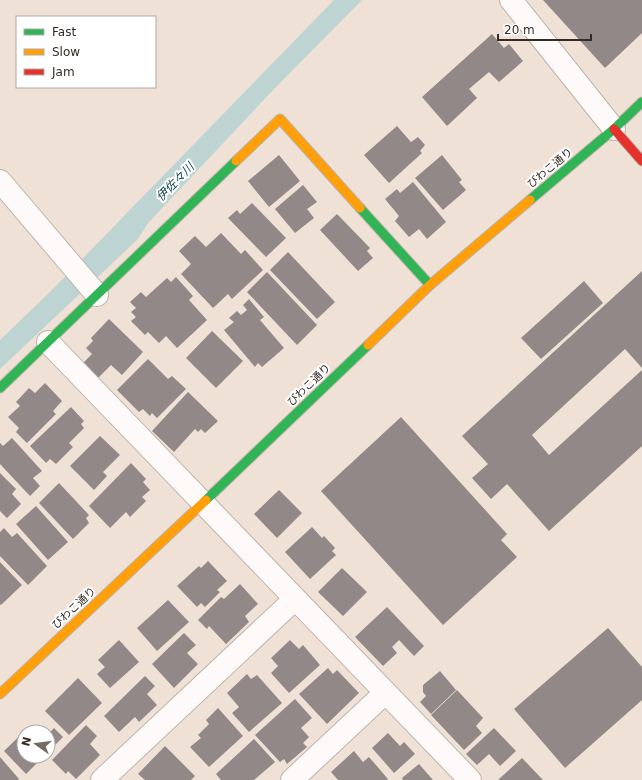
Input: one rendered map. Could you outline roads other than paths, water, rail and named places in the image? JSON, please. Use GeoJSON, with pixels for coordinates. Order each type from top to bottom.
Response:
{"type":"FeatureCollection","features":[{"type":"Feature","properties":{"kind":"street"},"geometry":{"type":"LineString","coordinates":[[511,0],[614,129],[642,161]]}},
{"type":"Feature","properties":{"kind":"street","name":"びわこ通り"},"geometry":{"type":"LineString","coordinates":[[0,694],[430,285],[614,129],[642,102]]}},
{"type":"Feature","properties":{"kind":"street"},"geometry":{"type":"LineString","coordinates":[[0,388],[48,342],[94,291],[280,119],[430,285]]}},
{"type":"Feature","properties":{"kind":"street"},"geometry":{"type":"LineString","coordinates":[[0,181],[94,291]]}},
{"type":"Feature","properties":{"kind":"street"},"geometry":{"type":"LineString","coordinates":[[48,342],[470,780]]}},
{"type":"Feature","properties":{"kind":"street"},"geometry":{"type":"LineString","coordinates":[[102,780],[295,599]]}},
{"type":"Feature","properties":{"kind":"street"},"geometry":{"type":"LineString","coordinates":[[292,780],[385,693]]}},
{"type":"Feature","properties":{"kind":"water","name":"伊佐々川"},"geometry":{"type":"Polygon","coordinates":[[[334,0],[362,0],[275,88],[149,222],[137,240],[0,369],[0,340],[52,290],[334,0]]]}}]}
